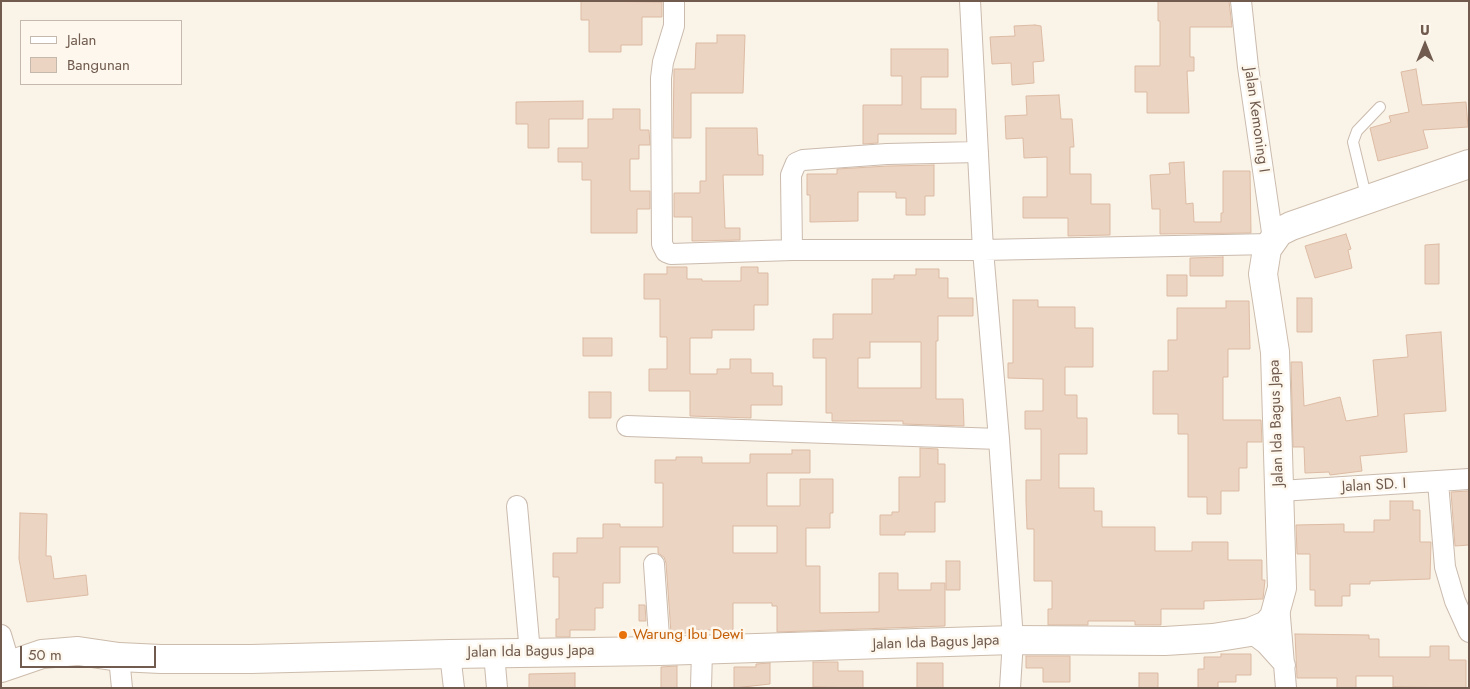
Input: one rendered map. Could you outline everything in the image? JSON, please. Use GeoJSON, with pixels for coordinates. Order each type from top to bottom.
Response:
{"type":"FeatureCollection","features":[{"type":"Feature","properties":{"kind":"street"},"geometry":{"type":"LineString","coordinates":[[674,1],[674,26],[663,62],[661,78],[663,249],[671,254],[792,250],[983,250],[1271,241],[1291,226],[1469,164]]}},
{"type":"Feature","properties":{"kind":"street"},"geometry":{"type":"LineString","coordinates":[[970,1],[983,250],[1013,640],[1010,688]]}},
{"type":"Feature","properties":{"kind":"street","name":"Jalan Kemoning I"},"geometry":{"type":"LineString","coordinates":[[1241,1],[1271,241]]}},
{"type":"Feature","properties":{"kind":"street"},"geometry":{"type":"LineString","coordinates":[[792,250],[791,175],[796,163],[803,160],[887,154],[978,152]]}},
{"type":"Feature","properties":{"kind":"street","name":"Jalan Ida Bagus Japa"},"geometry":{"type":"LineString","coordinates":[[5,666],[42,654],[69,651],[119,657],[242,659],[702,650],[1013,640],[1165,641],[1213,638],[1250,632],[1267,625],[1274,617],[1279,605],[1283,563],[1275,352],[1263,274],[1263,263],[1271,241]]}},
{"type":"Feature","properties":{"kind":"street"},"geometry":{"type":"LineString","coordinates":[[628,426],[999,439]]}},
{"type":"Feature","properties":{"kind":"street","name":"Jalan SD. I"},"geometry":{"type":"LineString","coordinates":[[1280,491],[1469,480]]}},
{"type":"Feature","properties":{"kind":"street"},"geometry":{"type":"LineString","coordinates":[[1438,482],[1445,567],[1455,601],[1469,632]]}},
{"type":"Feature","properties":{"kind":"street"},"geometry":{"type":"LineString","coordinates":[[517,506],[530,653]]}},
{"type":"Feature","properties":{"kind":"street"},"geometry":{"type":"LineString","coordinates":[[654,564],[660,651]]}},
{"type":"Feature","properties":{"kind":"street"},"geometry":{"type":"LineString","coordinates":[[1279,605],[1286,688]]}},
{"type":"Feature","properties":{"kind":"street"},"geometry":{"type":"LineString","coordinates":[[1250,632],[1266,644],[1284,665]]}},
{"type":"Feature","properties":{"kind":"street"},"geometry":{"type":"LineString","coordinates":[[1,634],[5,666]]}},
{"type":"Feature","properties":{"kind":"street"},"geometry":{"type":"LineString","coordinates":[[701,688],[702,650]]}},
{"type":"Feature","properties":{"kind":"street"},"geometry":{"type":"LineString","coordinates":[[494,653],[497,688]]}},
{"type":"Feature","properties":{"kind":"street"},"geometry":{"type":"LineString","coordinates":[[450,654],[454,688]]}},
{"type":"Feature","properties":{"kind":"street"},"geometry":{"type":"LineString","coordinates":[[119,657],[122,688]]}},
{"type":"Feature","properties":{"kind":"lane"},"geometry":{"type":"LineString","coordinates":[[1367,200],[1353,142],[1357,131],[1380,106]]}},
{"type":"Feature","properties":{"kind":"building"},"geometry":{"type":"Polygon","coordinates":[[[581,1],[662,2],[662,17],[642,17],[642,45],[621,45],[621,52],[589,52],[589,20],[581,20],[581,1]]]}},
{"type":"Feature","properties":{"kind":"building"},"geometry":{"type":"Polygon","coordinates":[[[1158,1],[1229,1],[1232,27],[1190,27],[1190,57],[1194,57],[1194,71],[1187,71],[1189,113],[1147,113],[1147,92],[1135,92],[1135,66],[1160,66],[1158,1]]]}},
{"type":"Feature","properties":{"kind":"building"},"geometry":{"type":"Polygon","coordinates":[[[1014,26],[1041,26],[1044,61],[1033,62],[1034,83],[1012,85],[1011,63],[992,64],[990,37],[1015,36],[1014,26]]]}},
{"type":"Feature","properties":{"kind":"building"},"geometry":{"type":"Polygon","coordinates":[[[717,35],[745,35],[743,93],[691,93],[691,138],[673,138],[674,69],[695,69],[696,43],[717,43],[717,35]]]}},
{"type":"Feature","properties":{"kind":"building"},"geometry":{"type":"Polygon","coordinates":[[[891,49],[948,49],[948,77],[921,77],[921,109],[956,109],[956,134],[878,134],[878,143],[863,144],[863,105],[902,105],[902,76],[891,76],[891,49]]]}},
{"type":"Feature","properties":{"kind":"building"},"geometry":{"type":"Polygon","coordinates":[[[1416,69],[1422,105],[1466,102],[1468,127],[1423,130],[1428,148],[1378,161],[1370,128],[1391,122],[1389,116],[1409,112],[1401,72],[1416,69]]]}},
{"type":"Feature","properties":{"kind":"building"},"geometry":{"type":"Polygon","coordinates":[[[1059,95],[1061,119],[1072,119],[1074,147],[1070,147],[1070,174],[1091,174],[1091,204],[1110,204],[1110,235],[1068,236],[1068,218],[1023,218],[1023,197],[1047,197],[1047,157],[1024,158],[1023,138],[1006,139],[1005,116],[1027,115],[1026,96],[1059,95]]]}},
{"type":"Feature","properties":{"kind":"building"},"geometry":{"type":"Polygon","coordinates":[[[583,101],[583,119],[549,119],[549,148],[528,148],[528,124],[516,124],[516,102],[583,101]]]}},
{"type":"Feature","properties":{"kind":"building"},"geometry":{"type":"Polygon","coordinates":[[[613,109],[640,109],[640,130],[649,130],[650,145],[639,145],[639,159],[630,159],[630,191],[650,191],[650,209],[637,209],[637,233],[591,233],[591,180],[582,180],[582,162],[558,162],[558,148],[588,148],[588,119],[613,119],[613,109]]]}},
{"type":"Feature","properties":{"kind":"building"},"geometry":{"type":"Polygon","coordinates":[[[706,128],[757,128],[758,155],[763,155],[763,175],[723,175],[725,228],[740,228],[740,240],[692,241],[692,217],[674,217],[674,193],[700,193],[700,181],[706,181],[706,128]]]}},
{"type":"Feature","properties":{"kind":"building"},"geometry":{"type":"Polygon","coordinates":[[[1184,162],[1186,204],[1193,203],[1194,222],[1221,222],[1221,213],[1223,213],[1223,171],[1250,171],[1251,233],[1160,234],[1160,209],[1152,209],[1150,175],[1170,174],[1169,163],[1184,162]]]}},
{"type":"Feature","properties":{"kind":"building"},"geometry":{"type":"Polygon","coordinates":[[[934,165],[934,196],[925,196],[925,215],[906,215],[906,198],[896,198],[896,192],[858,192],[858,221],[810,222],[810,195],[807,195],[807,174],[837,174],[837,169],[934,165]]]}},
{"type":"Feature","properties":{"kind":"building"},"geometry":{"type":"Polygon","coordinates":[[[1346,234],[1351,249],[1348,250],[1352,268],[1315,278],[1305,246],[1346,234]]]}},
{"type":"Feature","properties":{"kind":"building"},"geometry":{"type":"Polygon","coordinates":[[[1439,244],[1439,284],[1425,284],[1425,245],[1439,244]]]}},
{"type":"Feature","properties":{"kind":"building"},"geometry":{"type":"Polygon","coordinates":[[[1223,257],[1223,276],[1190,276],[1190,258],[1223,257]]]}},
{"type":"Feature","properties":{"kind":"building"},"geometry":{"type":"Polygon","coordinates":[[[667,267],[687,267],[687,279],[702,279],[702,281],[741,281],[741,267],[758,267],[758,273],[768,273],[768,305],[754,305],[754,330],[712,330],[712,338],[690,338],[690,374],[717,374],[717,369],[730,369],[730,359],[751,359],[751,373],[773,373],[773,386],[782,386],[782,405],[751,405],[751,418],[690,416],[690,391],[649,391],[649,369],[667,369],[667,337],[660,337],[660,299],[644,299],[644,274],[667,274],[667,267]]]}},
{"type":"Feature","properties":{"kind":"building"},"geometry":{"type":"Polygon","coordinates":[[[916,269],[939,269],[939,278],[948,278],[948,298],[973,298],[973,316],[938,316],[938,341],[936,341],[936,399],[963,399],[964,426],[903,424],[903,421],[832,421],[832,413],[826,413],[826,358],[813,358],[813,339],[833,339],[833,314],[872,314],[872,279],[894,279],[894,275],[916,275],[916,269]],[[870,342],[870,358],[858,358],[858,388],[921,388],[921,342],[870,342]]]}},
{"type":"Feature","properties":{"kind":"building"},"geometry":{"type":"Polygon","coordinates":[[[1167,275],[1187,275],[1187,296],[1167,296],[1167,275]]]}},
{"type":"Feature","properties":{"kind":"building"},"geometry":{"type":"Polygon","coordinates":[[[1297,298],[1312,298],[1312,332],[1297,332],[1297,298]]]}},
{"type":"Feature","properties":{"kind":"building"},"geometry":{"type":"Polygon","coordinates":[[[1013,300],[1038,300],[1038,307],[1075,307],[1075,328],[1093,328],[1093,367],[1065,367],[1065,395],[1077,395],[1077,418],[1087,418],[1087,454],[1059,454],[1059,488],[1094,488],[1094,511],[1102,511],[1102,527],[1155,527],[1155,551],[1192,551],[1192,542],[1228,542],[1228,560],[1262,560],[1262,580],[1265,580],[1263,599],[1204,601],[1204,609],[1161,609],[1161,625],[1135,625],[1135,621],[1088,621],[1088,625],[1048,625],[1048,609],[1052,609],[1052,581],[1034,581],[1034,529],[1027,529],[1026,501],[1026,480],[1041,480],[1041,429],[1025,429],[1025,411],[1043,411],[1043,379],[1008,378],[1008,363],[1013,363],[1013,300]]]}},
{"type":"Feature","properties":{"kind":"building"},"geometry":{"type":"Polygon","coordinates":[[[1226,301],[1249,301],[1250,349],[1228,349],[1228,377],[1223,377],[1223,420],[1261,420],[1262,442],[1247,442],[1247,468],[1239,468],[1239,491],[1221,491],[1221,514],[1207,514],[1207,497],[1188,497],[1188,434],[1178,434],[1178,414],[1153,414],[1153,371],[1168,371],[1168,340],[1177,340],[1177,308],[1226,308],[1226,301]]]}},
{"type":"Feature","properties":{"kind":"building"},"geometry":{"type":"Polygon","coordinates":[[[1441,332],[1446,411],[1404,414],[1407,452],[1360,456],[1362,471],[1330,475],[1329,472],[1305,473],[1304,447],[1293,447],[1291,362],[1302,362],[1304,406],[1340,397],[1346,421],[1378,416],[1373,360],[1408,357],[1406,335],[1441,332]]]}},
{"type":"Feature","properties":{"kind":"building"},"geometry":{"type":"Polygon","coordinates":[[[583,338],[612,338],[612,356],[583,356],[583,338]]]}},
{"type":"Feature","properties":{"kind":"building"},"geometry":{"type":"Polygon","coordinates":[[[589,392],[611,392],[611,418],[589,418],[589,392]]]}},
{"type":"Feature","properties":{"kind":"building"},"geometry":{"type":"Polygon","coordinates":[[[920,448],[938,449],[938,464],[945,464],[945,502],[935,502],[935,532],[905,532],[905,535],[880,535],[880,515],[892,515],[892,512],[899,512],[899,477],[920,477],[920,448]]]}},
{"type":"Feature","properties":{"kind":"building"},"geometry":{"type":"Polygon","coordinates":[[[792,450],[810,450],[810,473],[767,473],[767,506],[800,506],[800,479],[833,479],[833,513],[830,513],[830,528],[806,528],[806,566],[820,566],[820,613],[879,612],[879,573],[898,573],[898,590],[931,590],[931,583],[945,583],[945,626],[777,632],[777,606],[772,606],[772,603],[733,603],[733,630],[690,630],[690,633],[671,633],[664,557],[658,553],[658,547],[620,547],[620,583],[603,583],[603,608],[595,608],[595,630],[570,630],[570,637],[556,637],[556,619],[559,619],[559,577],[553,577],[553,553],[577,553],[577,538],[603,538],[603,524],[620,524],[620,527],[663,527],[663,483],[655,483],[655,460],[676,460],[676,457],[702,457],[702,463],[750,463],[750,454],[792,454],[792,450]],[[733,526],[733,553],[777,553],[777,526],[733,526]]]}},
{"type":"Feature","properties":{"kind":"building"},"geometry":{"type":"Polygon","coordinates":[[[1469,491],[1469,545],[1455,546],[1451,492],[1469,491]]]}},
{"type":"Feature","properties":{"kind":"building"},"geometry":{"type":"Polygon","coordinates":[[[1390,501],[1413,501],[1413,510],[1420,510],[1420,542],[1431,542],[1430,579],[1370,581],[1370,584],[1350,584],[1350,596],[1342,596],[1342,606],[1315,606],[1315,590],[1310,590],[1310,554],[1297,554],[1296,525],[1344,524],[1344,532],[1374,532],[1374,520],[1390,520],[1390,501]]]}},
{"type":"Feature","properties":{"kind":"building"},"geometry":{"type":"Polygon","coordinates":[[[20,513],[47,514],[46,556],[51,556],[54,579],[86,575],[88,595],[27,602],[19,559],[20,513]]]}},
{"type":"Feature","properties":{"kind":"building"},"geometry":{"type":"Polygon","coordinates":[[[946,561],[960,561],[960,590],[946,590],[946,561]]]}},
{"type":"Feature","properties":{"kind":"building"},"geometry":{"type":"Polygon","coordinates":[[[639,605],[645,605],[646,621],[639,621],[639,605]]]}},
{"type":"Feature","properties":{"kind":"building"},"geometry":{"type":"Polygon","coordinates":[[[1295,634],[1369,635],[1369,639],[1379,639],[1379,657],[1430,657],[1430,646],[1449,646],[1449,660],[1466,660],[1466,688],[1393,687],[1393,676],[1356,676],[1356,688],[1337,688],[1337,678],[1297,678],[1295,634]]]}},
{"type":"Feature","properties":{"kind":"building"},"geometry":{"type":"Polygon","coordinates":[[[1221,654],[1251,654],[1251,675],[1236,675],[1236,682],[1218,682],[1218,688],[1198,688],[1198,669],[1204,669],[1204,657],[1221,657],[1221,654]]]}},
{"type":"Feature","properties":{"kind":"building"},"geometry":{"type":"Polygon","coordinates":[[[1026,656],[1070,656],[1070,682],[1043,682],[1043,668],[1026,668],[1026,656]]]}},
{"type":"Feature","properties":{"kind":"building"},"geometry":{"type":"Polygon","coordinates":[[[813,662],[838,662],[838,671],[863,671],[863,688],[813,687],[813,662]]]}},
{"type":"Feature","properties":{"kind":"building"},"geometry":{"type":"Polygon","coordinates":[[[770,663],[770,684],[734,688],[734,667],[756,667],[756,664],[770,663]]]}},
{"type":"Feature","properties":{"kind":"building"},"geometry":{"type":"Polygon","coordinates":[[[917,663],[943,663],[943,688],[917,688],[917,663]]]}},
{"type":"Feature","properties":{"kind":"building"},"geometry":{"type":"Polygon","coordinates":[[[677,666],[677,688],[661,688],[661,667],[677,666]]]}},
{"type":"Feature","properties":{"kind":"building"},"geometry":{"type":"Polygon","coordinates":[[[575,673],[575,688],[529,688],[529,674],[575,673]]]}},
{"type":"Feature","properties":{"kind":"building"},"geometry":{"type":"Polygon","coordinates":[[[1139,673],[1158,673],[1158,688],[1139,688],[1139,673]]]}},
{"type":"Feature","properties":{"kind":"place","name":"Warung Ibu Dewi"},"geometry":{"type":"Point","coordinates":[623,635]}}]}
